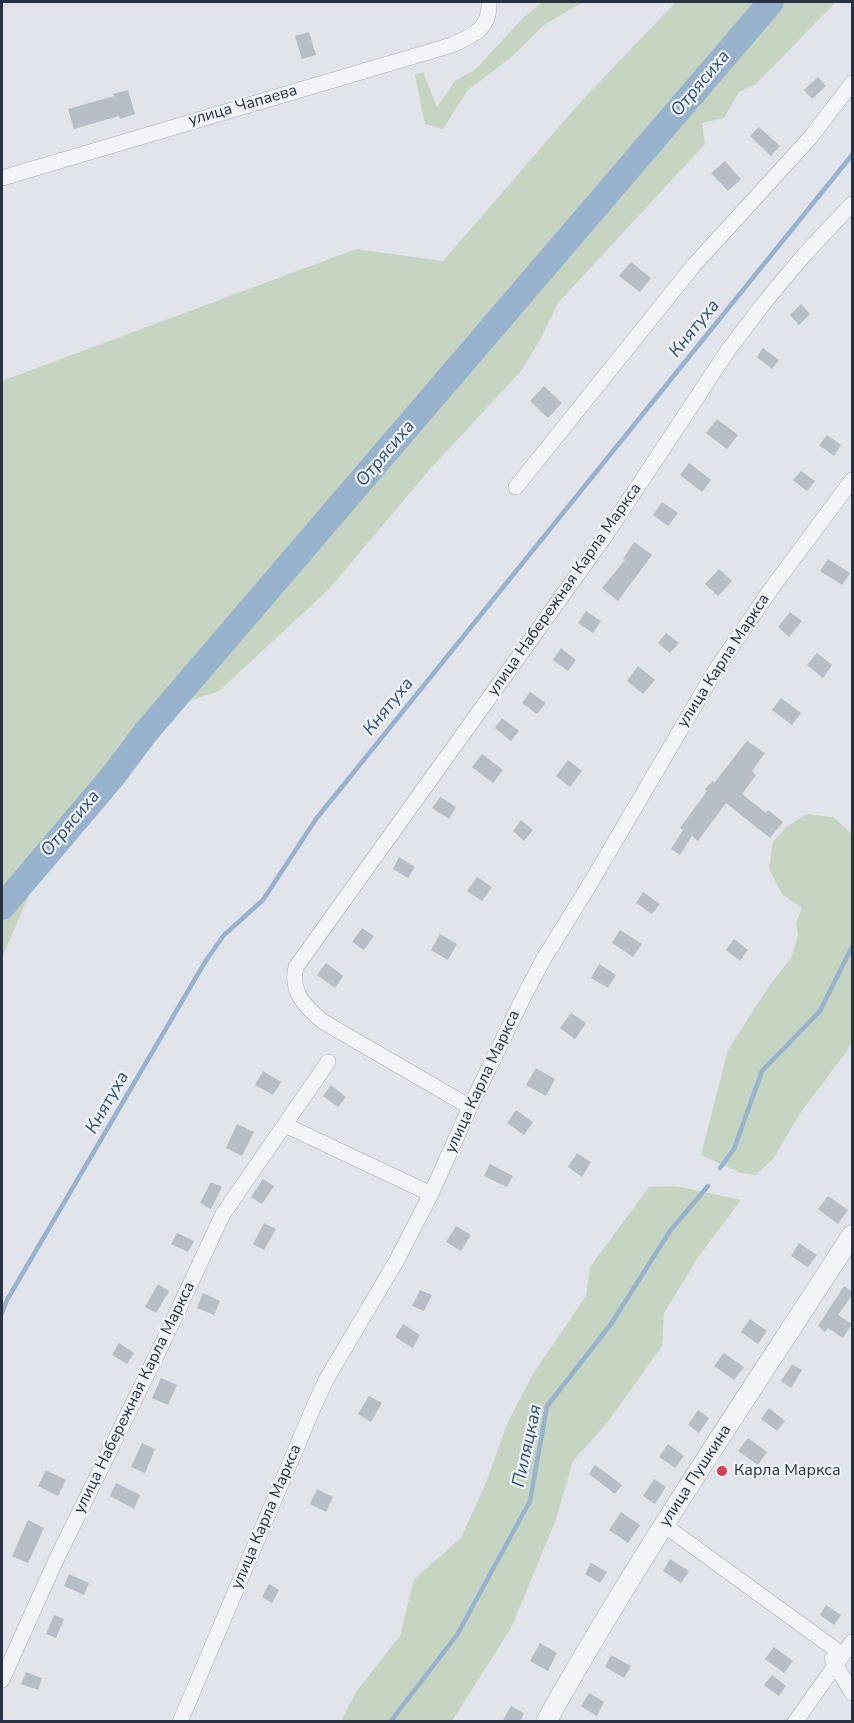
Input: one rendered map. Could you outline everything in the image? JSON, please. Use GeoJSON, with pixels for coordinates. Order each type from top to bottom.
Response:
{"type":"FeatureCollection","features":[{"type":"Feature","properties":{"kind":"street","name":"улица Чапаева"},"geometry":{"type":"LineString","coordinates":[[2,178],[452,45],[482,28],[489,14],[489,2]]}},
{"type":"Feature","properties":{"kind":"street"},"geometry":{"type":"LineString","coordinates":[[516,487],[694,265],[810,138],[852,83]]}},
{"type":"Feature","properties":{"kind":"street","name":"улица Набережная Карла Маркса"},"geometry":{"type":"LineString","coordinates":[[470,1107],[322,1021],[303,1003],[294,986],[297,968],[304,955],[603,539],[729,349],[805,254],[852,204]]}},
{"type":"Feature","properties":{"kind":"street","name":"улица Карла Маркса"},"geometry":{"type":"LineString","coordinates":[[180,1722],[326,1380],[397,1260],[543,960],[715,671],[759,605],[852,480]]}},
{"type":"Feature","properties":{"kind":"street","name":"улица Набережная Карла Маркса"},"geometry":{"type":"LineString","coordinates":[[2,1680],[57,1558],[223,1214],[328,1062]]}},
{"type":"Feature","properties":{"kind":"street"},"geometry":{"type":"LineString","coordinates":[[285,1125],[431,1194]]}},
{"type":"Feature","properties":{"kind":"street","name":"улица Пушкина"},"geometry":{"type":"LineString","coordinates":[[546,1722],[664,1525],[852,1235]]}},
{"type":"Feature","properties":{"kind":"street"},"geometry":{"type":"LineString","coordinates":[[664,1525],[822,1640],[840,1661],[852,1693]]}},
{"type":"Feature","properties":{"kind":"street"},"geometry":{"type":"LineString","coordinates":[[795,1722],[852,1642]]}},
{"type":"Feature","properties":{"kind":"green space"},"geometry":{"type":"Polygon","coordinates":[[[542,2],[583,2],[544,25],[514,55],[468,90],[443,129],[425,124],[415,75],[423,72],[437,107],[455,81],[476,69],[522,19],[542,2]]]}},
{"type":"Feature","properties":{"kind":"green space"},"geometry":{"type":"Polygon","coordinates":[[[676,2],[836,2],[756,84],[739,92],[724,118],[702,123],[705,144],[558,303],[522,370],[431,468],[329,589],[219,691],[165,709],[146,732],[63,817],[2,958],[2,381],[356,249],[443,261],[584,98],[676,2]]]}},
{"type":"Feature","properties":{"kind":"green space"},"geometry":{"type":"Polygon","coordinates":[[[807,814],[833,817],[852,834],[852,1039],[847,1051],[801,1112],[773,1159],[756,1175],[741,1173],[701,1155],[728,1050],[769,986],[791,958],[798,935],[796,923],[802,908],[782,894],[769,869],[773,842],[786,827],[807,814]]]}},
{"type":"Feature","properties":{"kind":"green space"},"geometry":{"type":"Polygon","coordinates":[[[676,1186],[741,1200],[699,1256],[664,1313],[662,1346],[607,1423],[573,1461],[555,1522],[511,1628],[452,1721],[341,1721],[356,1692],[400,1636],[414,1579],[461,1538],[487,1480],[507,1424],[533,1374],[586,1296],[590,1267],[649,1187],[676,1186]]]}},
{"type":"Feature","properties":{"kind":"building"},"geometry":{"type":"Polygon","coordinates":[[[309,32],[316,55],[302,59],[295,36],[309,32]]]}},
{"type":"Feature","properties":{"kind":"building"},"geometry":{"type":"Polygon","coordinates":[[[818,77],[826,86],[812,99],[804,90],[818,77]]]}},
{"type":"Feature","properties":{"kind":"building"},"geometry":{"type":"Polygon","coordinates":[[[128,90],[135,114],[120,119],[119,116],[74,129],[68,109],[128,90]]]}},
{"type":"Feature","properties":{"kind":"building"},"geometry":{"type":"Polygon","coordinates":[[[759,127],[780,146],[771,156],[750,136],[759,127]]]}},
{"type":"Feature","properties":{"kind":"building"},"geometry":{"type":"Polygon","coordinates":[[[725,161],[741,179],[728,191],[711,173],[725,161]]]}},
{"type":"Feature","properties":{"kind":"building"},"geometry":{"type":"Polygon","coordinates":[[[631,262],[651,278],[640,292],[619,276],[631,262]]]}},
{"type":"Feature","properties":{"kind":"building"},"geometry":{"type":"Polygon","coordinates":[[[801,304],[810,314],[799,325],[790,315],[801,304]]]}},
{"type":"Feature","properties":{"kind":"building"},"geometry":{"type":"Polygon","coordinates":[[[763,348],[779,360],[772,369],[757,357],[763,348]]]}},
{"type":"Feature","properties":{"kind":"building"},"geometry":{"type":"Polygon","coordinates":[[[544,386],[562,403],[548,418],[530,401],[544,386]]]}},
{"type":"Feature","properties":{"kind":"building"},"geometry":{"type":"Polygon","coordinates":[[[717,419],[738,435],[727,449],[706,433],[717,419]]]}},
{"type":"Feature","properties":{"kind":"building"},"geometry":{"type":"Polygon","coordinates":[[[827,435],[841,445],[834,456],[819,445],[827,435]]]}},
{"type":"Feature","properties":{"kind":"building"},"geometry":{"type":"Polygon","coordinates":[[[689,463],[711,480],[702,492],[680,475],[689,463]]]}},
{"type":"Feature","properties":{"kind":"building"},"geometry":{"type":"Polygon","coordinates":[[[801,471],[815,481],[807,491],[793,480],[801,471]]]}},
{"type":"Feature","properties":{"kind":"building"},"geometry":{"type":"Polygon","coordinates":[[[662,502],[678,513],[668,526],[653,515],[662,502]]]}},
{"type":"Feature","properties":{"kind":"building"},"geometry":{"type":"Polygon","coordinates":[[[634,542],[652,555],[618,601],[602,588],[625,560],[623,559],[634,542]]]}},
{"type":"Feature","properties":{"kind":"building"},"geometry":{"type":"Polygon","coordinates":[[[828,559],[850,573],[842,585],[820,571],[828,559]]]}},
{"type":"Feature","properties":{"kind":"building"},"geometry":{"type":"Polygon","coordinates":[[[719,569],[732,581],[718,596],[705,584],[719,569]]]}},
{"type":"Feature","properties":{"kind":"building"},"geometry":{"type":"Polygon","coordinates":[[[586,611],[601,621],[593,633],[578,623],[586,611]]]}},
{"type":"Feature","properties":{"kind":"building"},"geometry":{"type":"Polygon","coordinates":[[[790,612],[802,621],[789,637],[778,627],[790,612]]]}},
{"type":"Feature","properties":{"kind":"building"},"geometry":{"type":"Polygon","coordinates":[[[666,633],[679,643],[670,653],[658,643],[666,633]]]}},
{"type":"Feature","properties":{"kind":"building"},"geometry":{"type":"Polygon","coordinates":[[[561,648],[576,660],[568,671],[553,660],[561,648]]]}},
{"type":"Feature","properties":{"kind":"building"},"geometry":{"type":"Polygon","coordinates":[[[817,653],[832,665],[823,678],[807,665],[817,653]]]}},
{"type":"Feature","properties":{"kind":"building"},"geometry":{"type":"Polygon","coordinates":[[[638,666],[655,680],[643,694],[627,681],[638,666]]]}},
{"type":"Feature","properties":{"kind":"building"},"geometry":{"type":"Polygon","coordinates":[[[530,692],[546,703],[537,714],[522,703],[530,692]]]}},
{"type":"Feature","properties":{"kind":"building"},"geometry":{"type":"Polygon","coordinates":[[[781,698],[801,713],[792,725],[772,710],[781,698]]]}},
{"type":"Feature","properties":{"kind":"building"},"geometry":{"type":"Polygon","coordinates":[[[502,718],[519,731],[511,741],[495,728],[502,718]]]}},
{"type":"Feature","properties":{"kind":"building"},"geometry":{"type":"Polygon","coordinates":[[[747,741],[765,753],[752,771],[756,775],[742,794],[766,813],[768,810],[783,822],[770,838],[726,803],[698,841],[692,836],[680,855],[671,849],[683,830],[680,828],[707,791],[705,789],[713,781],[714,783],[747,741]]]}},
{"type":"Feature","properties":{"kind":"building"},"geometry":{"type":"Polygon","coordinates":[[[482,754],[503,770],[493,783],[472,767],[482,754]]]}},
{"type":"Feature","properties":{"kind":"building"},"geometry":{"type":"Polygon","coordinates":[[[568,760],[582,771],[570,787],[556,776],[568,760]]]}},
{"type":"Feature","properties":{"kind":"building"},"geometry":{"type":"Polygon","coordinates":[[[440,797],[456,807],[449,819],[432,808],[440,797]]]}},
{"type":"Feature","properties":{"kind":"building"},"geometry":{"type":"Polygon","coordinates":[[[521,820],[533,830],[524,841],[513,831],[521,820]]]}},
{"type":"Feature","properties":{"kind":"building"},"geometry":{"type":"Polygon","coordinates":[[[399,857],[415,867],[408,878],[393,869],[399,857]]]}},
{"type":"Feature","properties":{"kind":"building"},"geometry":{"type":"Polygon","coordinates":[[[477,877],[492,887],[482,901],[467,891],[477,877]]]}},
{"type":"Feature","properties":{"kind":"building"},"geometry":{"type":"Polygon","coordinates":[[[643,892],[660,904],[652,914],[636,903],[643,892]]]}},
{"type":"Feature","properties":{"kind":"building"},"geometry":{"type":"Polygon","coordinates":[[[362,928],[374,936],[364,950],[352,942],[362,928]]]}},
{"type":"Feature","properties":{"kind":"building"},"geometry":{"type":"Polygon","coordinates":[[[620,930],[642,944],[633,957],[612,943],[620,930]]]}},
{"type":"Feature","properties":{"kind":"building"},"geometry":{"type":"Polygon","coordinates":[[[440,934],[457,944],[448,960],[431,950],[440,934]]]}},
{"type":"Feature","properties":{"kind":"building"},"geometry":{"type":"Polygon","coordinates":[[[734,939],[748,950],[740,961],[726,950],[734,939]]]}},
{"type":"Feature","properties":{"kind":"building"},"geometry":{"type":"Polygon","coordinates":[[[326,963],[343,976],[335,988],[317,975],[326,963]]]}},
{"type":"Feature","properties":{"kind":"building"},"geometry":{"type":"Polygon","coordinates":[[[599,964],[616,975],[608,988],[591,978],[599,964]]]}},
{"type":"Feature","properties":{"kind":"building"},"geometry":{"type":"Polygon","coordinates":[[[571,1013],[586,1023],[575,1039],[560,1028],[571,1013]]]}},
{"type":"Feature","properties":{"kind":"building"},"geometry":{"type":"Polygon","coordinates":[[[536,1068],[555,1079],[546,1096],[526,1085],[536,1068]]]}},
{"type":"Feature","properties":{"kind":"building"},"geometry":{"type":"Polygon","coordinates":[[[263,1071],[281,1082],[273,1095],[255,1085],[263,1071]]]}},
{"type":"Feature","properties":{"kind":"building"},"geometry":{"type":"Polygon","coordinates":[[[331,1085],[346,1097],[338,1107],[323,1096],[331,1085]]]}},
{"type":"Feature","properties":{"kind":"building"},"geometry":{"type":"Polygon","coordinates":[[[516,1110],[533,1122],[524,1135],[507,1123],[516,1110]]]}},
{"type":"Feature","properties":{"kind":"building"},"geometry":{"type":"Polygon","coordinates":[[[237,1124],[254,1132],[242,1156],[226,1148],[237,1124]]]}},
{"type":"Feature","properties":{"kind":"building"},"geometry":{"type":"Polygon","coordinates":[[[577,1153],[591,1162],[582,1177],[568,1167],[577,1153]]]}},
{"type":"Feature","properties":{"kind":"building"},"geometry":{"type":"Polygon","coordinates":[[[490,1164],[513,1176],[507,1187],[484,1176],[490,1164]]]}},
{"type":"Feature","properties":{"kind":"building"},"geometry":{"type":"Polygon","coordinates":[[[263,1179],[274,1186],[262,1204],[251,1197],[263,1179]]]}},
{"type":"Feature","properties":{"kind":"building"},"geometry":{"type":"Polygon","coordinates":[[[211,1182],[222,1187],[211,1209],[200,1203],[211,1182]]]}},
{"type":"Feature","properties":{"kind":"building"},"geometry":{"type":"Polygon","coordinates":[[[828,1196],[848,1210],[838,1224],[818,1209],[828,1196]]]}},
{"type":"Feature","properties":{"kind":"building"},"geometry":{"type":"Polygon","coordinates":[[[264,1223],[276,1229],[264,1250],[253,1244],[264,1223]]]}},
{"type":"Feature","properties":{"kind":"building"},"geometry":{"type":"Polygon","coordinates":[[[456,1226],[471,1235],[461,1251],[446,1242],[456,1226]]]}},
{"type":"Feature","properties":{"kind":"building"},"geometry":{"type":"Polygon","coordinates":[[[177,1233],[194,1241],[188,1252],[171,1244],[177,1233]]]}},
{"type":"Feature","properties":{"kind":"building"},"geometry":{"type":"Polygon","coordinates":[[[799,1243],[817,1255],[808,1267],[791,1256],[799,1243]]]}},
{"type":"Feature","properties":{"kind":"building"},"geometry":{"type":"Polygon","coordinates":[[[158,1284],[169,1291],[156,1313],[145,1307],[158,1284]]]}},
{"type":"Feature","properties":{"kind":"building"},"geometry":{"type":"Polygon","coordinates":[[[844,1286],[852,1292],[852,1295],[838,1315],[852,1324],[843,1338],[828,1328],[825,1332],[818,1326],[844,1286]]]}},
{"type":"Feature","properties":{"kind":"building"},"geometry":{"type":"Polygon","coordinates":[[[420,1290],[432,1295],[424,1311],[412,1306],[420,1290]]]}},
{"type":"Feature","properties":{"kind":"building"},"geometry":{"type":"Polygon","coordinates":[[[203,1293],[220,1301],[214,1315],[197,1308],[203,1293]]]}},
{"type":"Feature","properties":{"kind":"building"},"geometry":{"type":"Polygon","coordinates":[[[750,1319],[767,1331],[758,1344],[741,1332],[750,1319]]]}},
{"type":"Feature","properties":{"kind":"building"},"geometry":{"type":"Polygon","coordinates":[[[403,1324],[420,1335],[413,1348],[395,1337],[403,1324]]]}},
{"type":"Feature","properties":{"kind":"building"},"geometry":{"type":"Polygon","coordinates":[[[119,1343],[134,1353],[127,1364],[112,1355],[119,1343]]]}},
{"type":"Feature","properties":{"kind":"building"},"geometry":{"type":"Polygon","coordinates":[[[724,1353],[744,1367],[734,1380],[714,1366],[724,1353]]]}},
{"type":"Feature","properties":{"kind":"building"},"geometry":{"type":"Polygon","coordinates":[[[792,1364],[802,1370],[791,1388],[781,1381],[792,1364]]]}},
{"type":"Feature","properties":{"kind":"building"},"geometry":{"type":"Polygon","coordinates":[[[161,1378],[177,1385],[168,1405],[152,1398],[161,1378]]]}},
{"type":"Feature","properties":{"kind":"building"},"geometry":{"type":"Polygon","coordinates":[[[369,1396],[382,1403],[371,1422],[358,1414],[369,1396]]]}},
{"type":"Feature","properties":{"kind":"building"},"geometry":{"type":"Polygon","coordinates":[[[769,1408],[785,1421],[777,1431],[761,1419],[769,1408]]]}},
{"type":"Feature","properties":{"kind":"building"},"geometry":{"type":"Polygon","coordinates":[[[698,1410],[709,1418],[699,1433],[688,1425],[698,1410]]]}},
{"type":"Feature","properties":{"kind":"building"},"geometry":{"type":"Polygon","coordinates":[[[748,1438],[767,1452],[758,1465],[738,1451],[748,1438]]]}},
{"type":"Feature","properties":{"kind":"building"},"geometry":{"type":"Polygon","coordinates":[[[142,1443],[155,1449],[145,1473],[131,1467],[142,1443]]]}},
{"type":"Feature","properties":{"kind":"building"},"geometry":{"type":"Polygon","coordinates":[[[668,1444],[684,1456],[675,1468],[659,1457],[668,1444]]]}},
{"type":"Feature","properties":{"kind":"building"},"geometry":{"type":"Polygon","coordinates":[[[595,1465],[622,1485],[615,1494],[589,1474],[595,1465]]]}},
{"type":"Feature","properties":{"kind":"building"},"geometry":{"type":"Polygon","coordinates":[[[46,1470],[66,1480],[58,1496],[38,1486],[46,1470]]]}},
{"type":"Feature","properties":{"kind":"building"},"geometry":{"type":"Polygon","coordinates":[[[654,1479],[666,1487],[655,1504],[643,1496],[654,1479]]]}},
{"type":"Feature","properties":{"kind":"building"},"geometry":{"type":"Polygon","coordinates":[[[116,1483],[140,1495],[134,1509],[110,1496],[116,1483]]]}},
{"type":"Feature","properties":{"kind":"building"},"geometry":{"type":"Polygon","coordinates":[[[317,1489],[333,1497],[326,1512],[310,1504],[317,1489]]]}},
{"type":"Feature","properties":{"kind":"building"},"geometry":{"type":"Polygon","coordinates":[[[621,1512],[640,1525],[628,1543],[609,1530],[621,1512]]]}},
{"type":"Feature","properties":{"kind":"building"},"geometry":{"type":"Polygon","coordinates":[[[28,1520],[44,1528],[28,1563],[12,1556],[28,1520]]]}},
{"type":"Feature","properties":{"kind":"building"},"geometry":{"type":"Polygon","coordinates":[[[670,1559],[689,1571],[681,1583],[663,1571],[670,1559]]]}},
{"type":"Feature","properties":{"kind":"building"},"geometry":{"type":"Polygon","coordinates":[[[591,1563],[607,1572],[600,1583],[585,1574],[591,1563]]]}},
{"type":"Feature","properties":{"kind":"building"},"geometry":{"type":"Polygon","coordinates":[[[69,1574],[89,1583],[84,1595],[64,1586],[69,1574]]]}},
{"type":"Feature","properties":{"kind":"building"},"geometry":{"type":"Polygon","coordinates":[[[269,1584],[279,1590],[272,1603],[262,1597],[269,1584]]]}},
{"type":"Feature","properties":{"kind":"building"},"geometry":{"type":"Polygon","coordinates":[[[826,1605],[841,1615],[834,1625],[820,1615],[826,1605]]]}},
{"type":"Feature","properties":{"kind":"building"},"geometry":{"type":"Polygon","coordinates":[[[54,1615],[64,1619],[56,1638],[46,1634],[54,1615]]]}},
{"type":"Feature","properties":{"kind":"building"},"geometry":{"type":"Polygon","coordinates":[[[540,1643],[557,1653],[548,1671],[530,1661],[540,1643]]]}},
{"type":"Feature","properties":{"kind":"building"},"geometry":{"type":"Polygon","coordinates":[[[774,1647],[793,1661],[784,1673],[765,1659],[774,1647]]]}},
{"type":"Feature","properties":{"kind":"building"},"geometry":{"type":"Polygon","coordinates":[[[611,1655],[631,1666],[624,1678],[605,1667],[611,1655]]]}},
{"type":"Feature","properties":{"kind":"building"},"geometry":{"type":"Polygon","coordinates":[[[26,1672],[42,1678],[38,1690],[21,1684],[26,1672]]]}},
{"type":"Feature","properties":{"kind":"building"},"geometry":{"type":"Polygon","coordinates":[[[772,1675],[786,1686],[779,1696],[764,1685],[772,1675]]]}},
{"type":"Feature","properties":{"kind":"building"},"geometry":{"type":"Polygon","coordinates":[[[589,1693],[604,1702],[597,1716],[581,1706],[589,1693]]]}},
{"type":"Feature","properties":{"kind":"building"},"geometry":{"type":"Polygon","coordinates":[[[511,1706],[524,1713],[520,1722],[502,1722],[511,1706]]]}},
{"type":"Feature","properties":{"kind":"waterway","name":"Отрясиха"},"geometry":{"type":"LineString","coordinates":[[2,907],[113,776],[146,732],[771,2]]}},
{"type":"Feature","properties":{"kind":"waterway","name":"Княтуха"},"geometry":{"type":"LineString","coordinates":[[2,1313],[7,1300],[205,962],[224,935],[263,900],[316,819],[852,155]]}},
{"type":"Feature","properties":{"kind":"waterway","name":"Пиляцкая"},"geometry":{"type":"LineString","coordinates":[[720,1168],[734,1149],[762,1071],[820,1011],[852,947]]}},
{"type":"Feature","properties":{"kind":"waterway","name":"Пиляцкая"},"geometry":{"type":"LineString","coordinates":[[390,1722],[457,1635],[530,1501],[547,1406],[611,1324],[670,1231],[708,1186]]}},
{"type":"Feature","properties":{"kind":"place","name":"Карла Маркса"},"geometry":{"type":"Point","coordinates":[722,1471]}}]}
